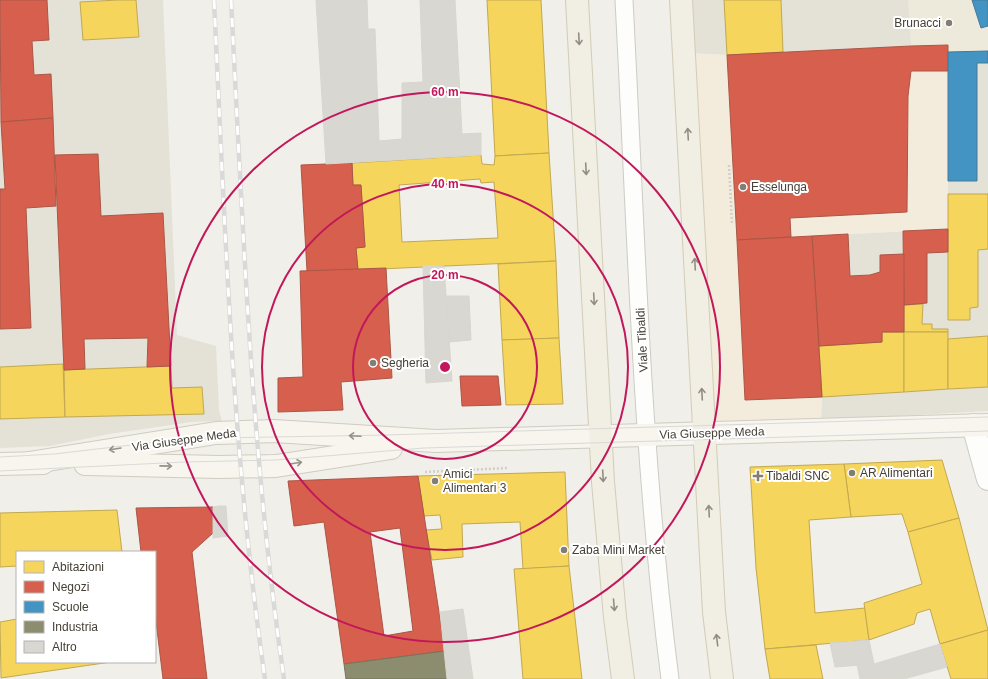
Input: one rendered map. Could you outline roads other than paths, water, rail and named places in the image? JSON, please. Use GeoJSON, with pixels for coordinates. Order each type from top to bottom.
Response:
{"type":"FeatureCollection","features":[{"type":"Feature","properties":{"kind":"main road"},"geometry":{"type":"LineString","coordinates":[[577,0],[601,437],[615,617],[623,679]]}},
{"type":"Feature","properties":{"kind":"main road"},"geometry":{"type":"LineString","coordinates":[[681,0],[714,612],[722,679]]}},
{"type":"Feature","properties":{"kind":"street","name":"Via Giuseppe Meda"},"geometry":{"type":"LineString","coordinates":[[29,463],[216,433],[274,431],[436,441],[981,425]]}},
{"type":"Feature","properties":{"kind":"street"},"geometry":{"type":"LineString","coordinates":[[981,425],[988,479]]}},
{"type":"Feature","properties":{"kind":"street","name":"Via Giuseppe Meda"},"geometry":{"type":"LineString","coordinates":[[0,464],[29,463],[219,467],[276,466],[436,441]]}},
{"type":"Feature","properties":{"kind":"lane","name":"Viale Tibaldi"},"geometry":{"type":"LineString","coordinates":[[624,0],[647,435],[661,605],[670,679]]}},
{"type":"Feature","properties":{"kind":"tram line"},"geometry":{"type":"LineString","coordinates":[[0,457],[54,454],[166,441],[217,438],[387,435],[988,417]]}},
{"type":"Feature","properties":{"kind":"tram line"},"geometry":{"type":"LineString","coordinates":[[0,471],[184,462],[276,460],[424,448],[988,431]]}},
{"type":"Feature","properties":{"kind":"railway"},"geometry":{"type":"LineString","coordinates":[[214,0],[226,255],[237,425],[254,595],[265,679]]}},
{"type":"Feature","properties":{"kind":"railway"},"geometry":{"type":"LineString","coordinates":[[231,0],[244,255],[256,425],[263,510],[284,679]]}},
{"type":"Feature","properties":{"kind":"place","name":"Brunacci"},"geometry":{"type":"Point","coordinates":[949,23]}},
{"type":"Feature","properties":{"kind":"place","name":"Esselunga"},"geometry":{"type":"Point","coordinates":[743,187]}},
{"type":"Feature","properties":{"kind":"place","name":"Segheria"},"geometry":{"type":"Point","coordinates":[373,363]}},
{"type":"Feature","properties":{"kind":"place","name":"AR Alimentari"},"geometry":{"type":"Point","coordinates":[852,473]}},
{"type":"Feature","properties":{"kind":"place","name":"Tibaldi SNC"},"geometry":{"type":"Point","coordinates":[758,476]}},
{"type":"Feature","properties":{"kind":"place","name":"Amici Alimentari 3"},"geometry":{"type":"Point","coordinates":[435,481]}},
{"type":"Feature","properties":{"kind":"place","name":"Zaba Mini Market"},"geometry":{"type":"Point","coordinates":[564,550]}}]}
